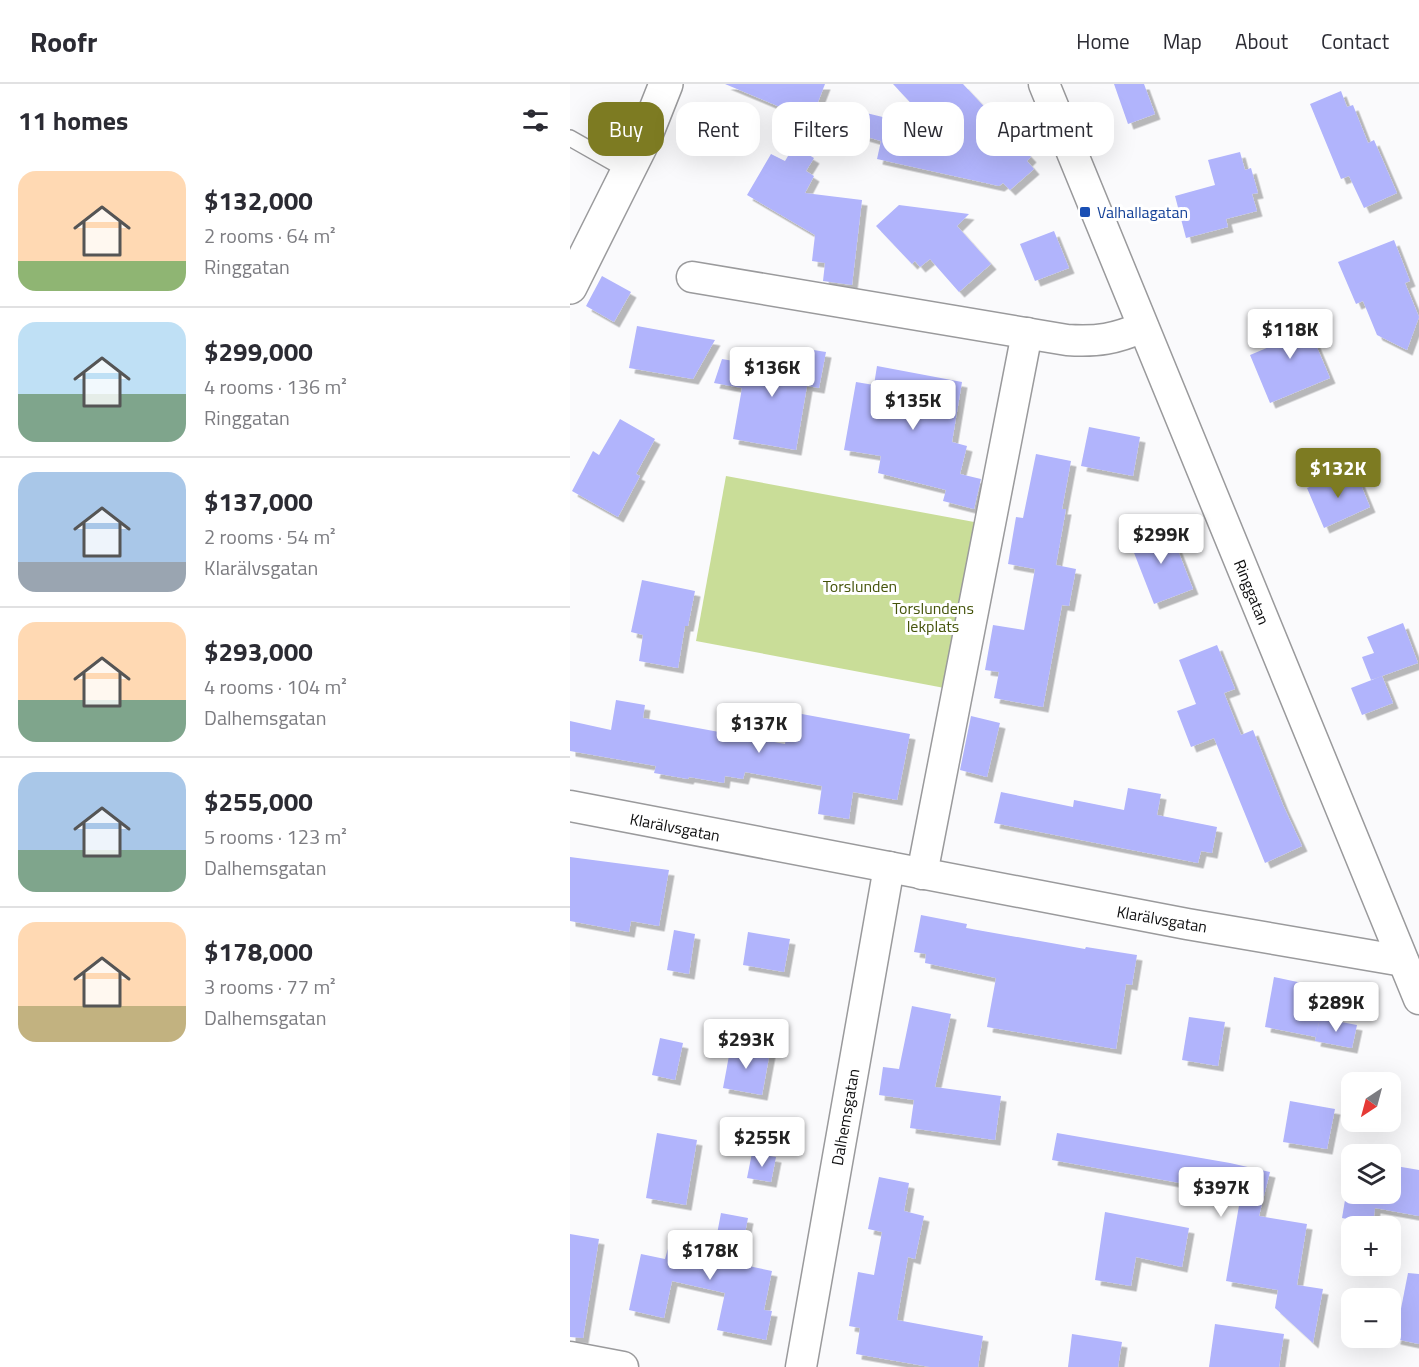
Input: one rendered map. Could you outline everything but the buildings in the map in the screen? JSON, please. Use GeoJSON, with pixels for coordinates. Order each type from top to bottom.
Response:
{"type":"FeatureCollection","features":[{"type":"Feature","properties":{"kind":"street"},"geometry":{"type":"LineString","coordinates":[[570,287],[645,137],[666,84]]}},
{"type":"Feature","properties":{"kind":"street","name":"Ringgatan"},"geometry":{"type":"LineString","coordinates":[[1044,84],[1419,999]]}},
{"type":"Feature","properties":{"kind":"street"},"geometry":{"type":"LineString","coordinates":[[692,277],[1027,333],[1095,341],[1116,338],[1143,327]]}},
{"type":"Feature","properties":{"kind":"street"},"geometry":{"type":"LineString","coordinates":[[922,874],[1027,333]]}},
{"type":"Feature","properties":{"kind":"street","name":"Klarälvsgatan"},"geometry":{"type":"LineString","coordinates":[[570,806],[1187,924],[1403,961]]}},
{"type":"Feature","properties":{"kind":"street","name":"Dalhemsgatan"},"geometry":{"type":"LineString","coordinates":[[801,1367],[889,867]]}},
{"type":"Feature","properties":{"kind":"street"},"geometry":{"type":"LineString","coordinates":[[570,1357],[623,1367]]}},
{"type":"Feature","properties":{"kind":"lane"},"geometry":{"type":"LineString","coordinates":[[570,138],[628,171]]}},
{"type":"Feature","properties":{"kind":"green space","name":"Torslunden"},"geometry":{"type":"Polygon","coordinates":[[[726,476],[985,524],[955,690],[696,641],[726,476]]]}},
{"type":"Feature","properties":{"kind":"place","name":"Valhallagatan"},"geometry":{"type":"Point","coordinates":[1085,212]}},
{"type":"Feature","properties":{"kind":"park label","name":"Torslundens lekplats"},"geometry":{"type":"Point","coordinates":[933,617]}}]}
